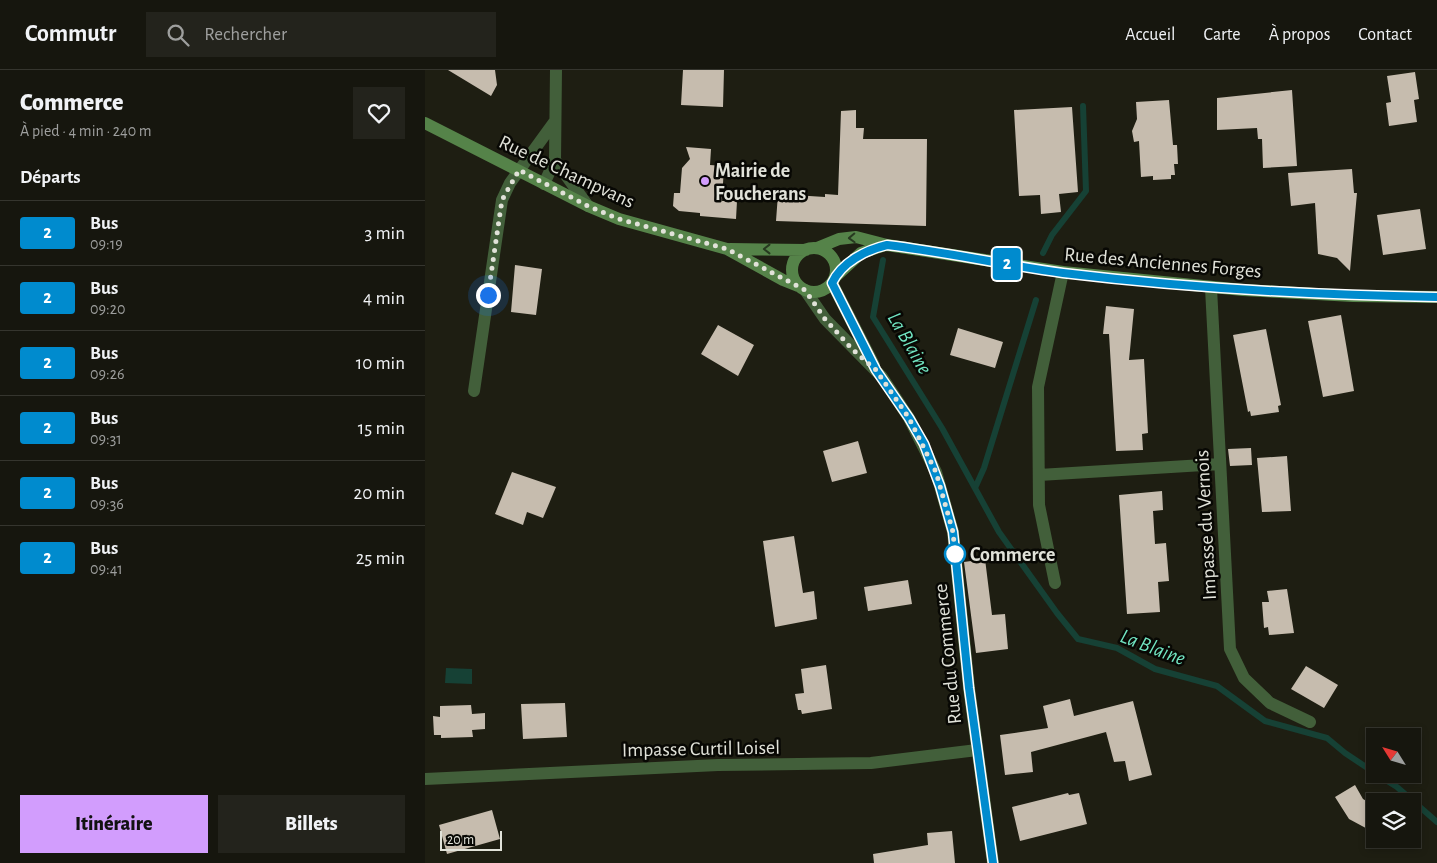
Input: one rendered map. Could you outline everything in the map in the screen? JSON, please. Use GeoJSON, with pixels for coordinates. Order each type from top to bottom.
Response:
{"type":"FeatureCollection","features":[{"type":"Feature","properties":{"kind":"street"},"geometry":{"type":"LineString","coordinates":[[544,184],[555,160],[556,70]]}},
{"type":"Feature","properties":{"kind":"street"},"geometry":{"type":"LineString","coordinates":[[474,391],[502,200],[519,170],[555,121]]}},
{"type":"Feature","properties":{"kind":"street","name":"Rue de Champvans"},"geometry":{"type":"LineString","coordinates":[[425,123],[588,206],[619,219],[727,249],[783,280],[802,288]]}},
{"type":"Feature","properties":{"kind":"street"},"geometry":{"type":"LineString","coordinates":[[555,160],[588,206]]}},
{"type":"Feature","properties":{"kind":"street","name":"Rue des Anciennes Forges"},"geometry":{"type":"LineString","coordinates":[[812,249],[839,239],[856,237],[887,245],[1063,272],[1211,288],[1353,296],[1437,297]]}},
{"type":"Feature","properties":{"kind":"street","name":"Rue des Anciennes Forges"},"geometry":{"type":"LineString","coordinates":[[834,280],[861,253],[887,245]]}},
{"type":"Feature","properties":{"kind":"street","name":"Rue de Champvans"},"geometry":{"type":"LineString","coordinates":[[727,249],[812,249]]}},
{"type":"Feature","properties":{"kind":"street"},"geometry":{"type":"LineString","coordinates":[[812,249],[827,253],[834,261],[834,280],[820,292],[802,288],[793,276],[793,266],[797,256],[812,249]]}},
{"type":"Feature","properties":{"kind":"street"},"geometry":{"type":"LineString","coordinates":[[1055,583],[1039,505],[1038,388],[1063,272]]}},
{"type":"Feature","properties":{"kind":"street","name":"Rue du Commerce"},"geometry":{"type":"LineString","coordinates":[[834,280],[876,370],[909,418],[924,444],[943,495],[953,532],[977,750],[993,863]]}},
{"type":"Feature","properties":{"kind":"street","name":"Rue du Commerce"},"geometry":{"type":"LineString","coordinates":[[802,288],[825,319],[852,349],[876,370]]}},
{"type":"Feature","properties":{"kind":"street","name":"Impasse du Vernois"},"geometry":{"type":"LineString","coordinates":[[1211,288],[1231,649],[1244,678],[1270,703],[1310,722]]}},
{"type":"Feature","properties":{"kind":"street"},"geometry":{"type":"LineString","coordinates":[[1039,475],[1220,464]]}},
{"type":"Feature","properties":{"kind":"street","name":"Impasse Curtil Loisel"},"geometry":{"type":"LineString","coordinates":[[425,779],[718,765],[871,763],[977,750]]}},
{"type":"Feature","properties":{"kind":"water"},"geometry":{"type":"Polygon","coordinates":[[[446,668],[472,669],[472,684],[445,683],[446,668]]]}},
{"type":"Feature","properties":{"kind":"building"},"geometry":{"type":"Polygon","coordinates":[[[448,70],[495,70],[497,85],[491,96],[448,70]]]}},
{"type":"Feature","properties":{"kind":"building"},"geometry":{"type":"Polygon","coordinates":[[[683,70],[724,70],[723,107],[681,105],[683,70]]]}},
{"type":"Feature","properties":{"kind":"building"},"geometry":{"type":"Polygon","coordinates":[[[1415,72],[1419,99],[1414,100],[1417,122],[1389,126],[1386,103],[1391,102],[1387,76],[1415,72]]]}},
{"type":"Feature","properties":{"kind":"building"},"geometry":{"type":"Polygon","coordinates":[[[1292,90],[1297,166],[1263,168],[1262,139],[1258,139],[1257,128],[1217,130],[1217,98],[1292,90]]]}},
{"type":"Feature","properties":{"kind":"building"},"geometry":{"type":"Polygon","coordinates":[[[1169,100],[1173,145],[1177,145],[1178,164],[1174,164],[1175,175],[1171,175],[1171,179],[1153,180],[1153,176],[1141,177],[1139,141],[1134,142],[1132,131],[1137,119],[1136,102],[1169,100]]]}},
{"type":"Feature","properties":{"kind":"building"},"geometry":{"type":"Polygon","coordinates":[[[1072,107],[1078,192],[1059,194],[1061,212],[1041,214],[1040,195],[1019,196],[1014,110],[1072,107]]]}},
{"type":"Feature","properties":{"kind":"building"},"geometry":{"type":"Polygon","coordinates":[[[856,110],[856,128],[864,128],[863,139],[927,139],[926,226],[776,221],[778,194],[825,197],[825,194],[838,195],[841,111],[856,110]]]}},
{"type":"Feature","properties":{"kind":"building","name":"Mairie de Foucherans"},"geometry":{"type":"Polygon","coordinates":[[[686,147],[711,149],[710,165],[724,166],[722,201],[737,201],[736,219],[700,216],[700,213],[679,211],[673,206],[674,193],[680,193],[682,168],[690,159],[686,147]]]}},
{"type":"Feature","properties":{"kind":"building"},"geometry":{"type":"Polygon","coordinates":[[[1352,169],[1354,193],[1357,193],[1350,271],[1337,258],[1318,254],[1315,203],[1291,206],[1288,173],[1352,169]]]}},
{"type":"Feature","properties":{"kind":"building"},"geometry":{"type":"Polygon","coordinates":[[[1420,209],[1426,249],[1383,255],[1377,215],[1420,209]]]}},
{"type":"Feature","properties":{"kind":"building"},"geometry":{"type":"Polygon","coordinates":[[[515,265],[542,269],[536,315],[511,312],[515,265]]]}},
{"type":"Feature","properties":{"kind":"building"},"geometry":{"type":"Polygon","coordinates":[[[1106,306],[1134,309],[1129,360],[1144,359],[1148,433],[1142,434],[1143,450],[1116,451],[1109,334],[1103,334],[1106,306]]]}},
{"type":"Feature","properties":{"kind":"building"},"geometry":{"type":"Polygon","coordinates":[[[1341,315],[1354,391],[1323,397],[1308,321],[1341,315]]]}},
{"type":"Feature","properties":{"kind":"building"},"geometry":{"type":"Polygon","coordinates":[[[718,325],[754,345],[738,376],[701,354],[718,325]]]}},
{"type":"Feature","properties":{"kind":"building"},"geometry":{"type":"Polygon","coordinates":[[[958,328],[1003,342],[995,368],[950,355],[958,328]]]}},
{"type":"Feature","properties":{"kind":"building"},"geometry":{"type":"Polygon","coordinates":[[[1266,329],[1281,405],[1278,406],[1279,412],[1251,416],[1250,411],[1248,412],[1233,335],[1266,329]]]}},
{"type":"Feature","properties":{"kind":"building"},"geometry":{"type":"Polygon","coordinates":[[[858,441],[867,473],[832,482],[823,451],[858,441]]]}},
{"type":"Feature","properties":{"kind":"building"},"geometry":{"type":"Polygon","coordinates":[[[1251,448],[1252,465],[1230,466],[1228,449],[1251,448]]]}},
{"type":"Feature","properties":{"kind":"building"},"geometry":{"type":"Polygon","coordinates":[[[1287,456],[1291,511],[1262,512],[1257,458],[1287,456]]]}},
{"type":"Feature","properties":{"kind":"building"},"geometry":{"type":"Polygon","coordinates":[[[512,472],[556,487],[543,518],[527,512],[523,525],[495,514],[512,472]]]}},
{"type":"Feature","properties":{"kind":"building"},"geometry":{"type":"Polygon","coordinates":[[[1162,491],[1163,510],[1153,511],[1155,544],[1166,543],[1169,581],[1158,582],[1160,612],[1127,614],[1119,495],[1162,491]]]}},
{"type":"Feature","properties":{"kind":"building"},"geometry":{"type":"Polygon","coordinates":[[[794,536],[803,593],[814,591],[817,619],[775,627],[763,541],[794,536]]]}},
{"type":"Feature","properties":{"kind":"building"},"geometry":{"type":"Polygon","coordinates":[[[985,559],[992,615],[1005,614],[1008,649],[976,653],[964,562],[985,559]]]}},
{"type":"Feature","properties":{"kind":"building"},"geometry":{"type":"Polygon","coordinates":[[[908,580],[912,604],[868,611],[864,587],[908,580]]]}},
{"type":"Feature","properties":{"kind":"building"},"geometry":{"type":"Polygon","coordinates":[[[1287,589],[1294,633],[1269,635],[1268,627],[1264,628],[1262,602],[1269,602],[1267,591],[1287,589]]]}},
{"type":"Feature","properties":{"kind":"building"},"geometry":{"type":"Polygon","coordinates":[[[826,665],[832,709],[802,714],[801,710],[798,710],[795,694],[804,693],[801,669],[826,665]]]}},
{"type":"Feature","properties":{"kind":"building"},"geometry":{"type":"Polygon","coordinates":[[[1306,666],[1338,685],[1324,708],[1291,689],[1306,666]]]}},
{"type":"Feature","properties":{"kind":"building"},"geometry":{"type":"Polygon","coordinates":[[[1070,699],[1074,716],[1133,701],[1152,775],[1129,781],[1125,761],[1114,762],[1106,732],[1031,752],[1033,772],[1005,775],[1000,735],[1048,728],[1043,706],[1070,699]]]}},
{"type":"Feature","properties":{"kind":"building"},"geometry":{"type":"Polygon","coordinates":[[[565,703],[567,737],[523,739],[521,704],[565,703]]]}},
{"type":"Feature","properties":{"kind":"building"},"geometry":{"type":"Polygon","coordinates":[[[471,705],[472,714],[485,713],[485,729],[472,730],[473,737],[441,738],[441,735],[434,735],[433,716],[440,717],[440,706],[471,705]]]}},
{"type":"Feature","properties":{"kind":"building"},"geometry":{"type":"Polygon","coordinates":[[[1355,785],[1366,801],[1366,828],[1349,819],[1335,797],[1355,785]]]}},
{"type":"Feature","properties":{"kind":"building"},"geometry":{"type":"Polygon","coordinates":[[[1068,793],[1069,795],[1079,793],[1087,824],[1020,841],[1012,807],[1068,793]]]}},
{"type":"Feature","properties":{"kind":"building"},"geometry":{"type":"Polygon","coordinates":[[[492,810],[500,839],[447,854],[439,825],[492,810]]]}},
{"type":"Feature","properties":{"kind":"building"},"geometry":{"type":"Polygon","coordinates":[[[952,831],[955,863],[874,863],[873,854],[928,845],[927,833],[952,831]]]}},
{"type":"Feature","properties":{"kind":"waterway","name":"La Blaine"},"geometry":{"type":"LineString","coordinates":[[1043,253],[1052,235],[1086,191],[1083,106]]}},
{"type":"Feature","properties":{"kind":"waterway","name":"La Blaine"},"geometry":{"type":"LineString","coordinates":[[883,260],[873,317],[942,428],[999,532],[1078,639],[1117,648],[1155,669],[1217,686],[1265,721],[1327,738],[1366,767]]}},
{"type":"Feature","properties":{"kind":"waterway","name":"La Blaine"},"geometry":{"type":"LineString","coordinates":[[975,488],[984,468],[1036,300]]}},
{"type":"Feature","properties":{"kind":"waterway","name":"La Blaine"},"geometry":{"type":"LineString","coordinates":[[1391,783],[1437,822]]}},
{"type":"Feature","properties":{"kind":"bus line","name":"2"},"geometry":{"type":"LineString","coordinates":[[993,863],[969,688],[953,532],[945,501],[936,472],[924,444],[909,418],[876,370],[865,344],[832,283],[835,277],[861,253],[887,245],[1023,267],[1211,288],[1353,296],[1437,297]]}},
{"type":"Feature","properties":{"kind":"place","name":"Mairie de Foucherans"},"geometry":{"type":"Point","coordinates":[705,181]}},
{"type":"Feature","properties":{"kind":"place","name":"Commerce"},"geometry":{"type":"Point","coordinates":[955,554]}},
{"type":"Feature","properties":{"kind":"route"},"geometry":{"type":"LineString","coordinates":[[488,295],[502,200],[519,170],[588,206],[619,219],[727,249],[761,266],[783,280],[799,286],[805,290],[812,303],[852,349],[876,370],[909,418],[924,444],[936,472],[953,532],[955,554]]}}]}
